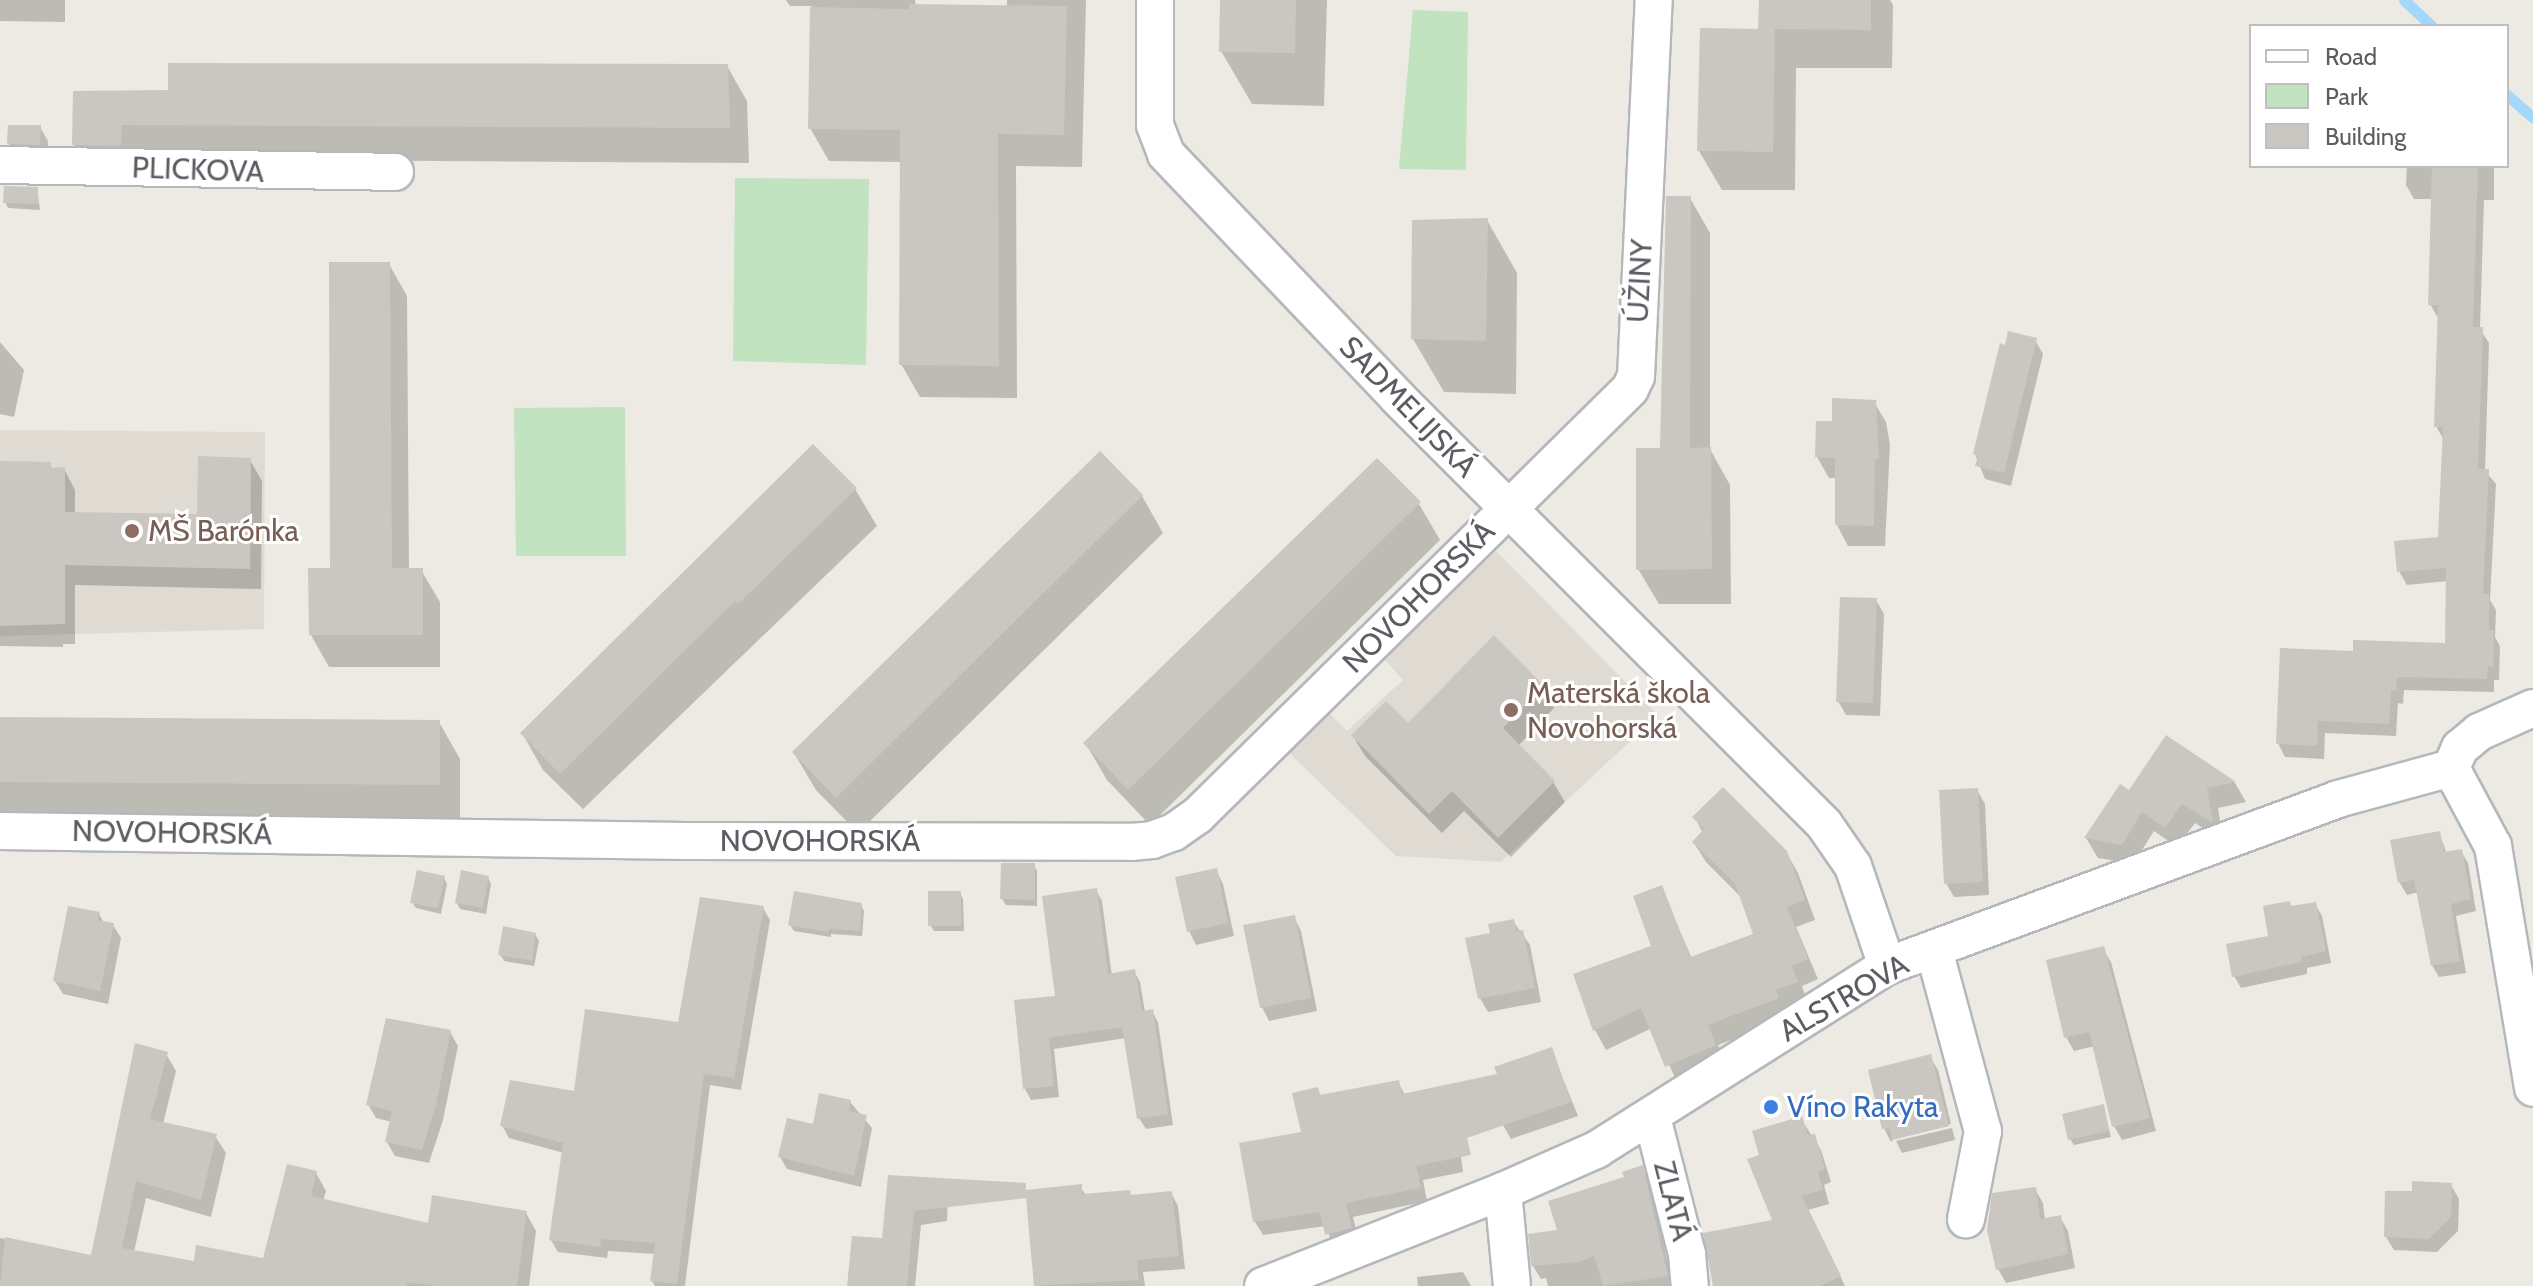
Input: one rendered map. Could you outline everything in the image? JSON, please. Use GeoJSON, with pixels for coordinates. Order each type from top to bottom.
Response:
{"type":"FeatureCollection","features":[{"type":"Feature","properties":{"kind":"street","name":"SADMELIJSKÁ"},"geometry":{"type":"LineString","coordinates":[[1155,0],[1155,125],[1166,154],[1508,510],[1824,824],[1853,866],[1887,966]]}},
{"type":"Feature","properties":{"kind":"street","name":"ÚŽINY"},"geometry":{"type":"LineString","coordinates":[[1508,510],[1622,399],[1634,381],[1654,0]]}},
{"type":"Feature","properties":{"kind":"street","name":"PLICKOVA"},"geometry":{"type":"LineString","coordinates":[[0,165],[395,172]]}},
{"type":"Feature","properties":{"kind":"street","name":"NOVOHORSKÁ"},"geometry":{"type":"LineString","coordinates":[[0,831],[685,841],[1152,840],[1174,832],[1197,816],[1508,510]]}},
{"type":"Feature","properties":{"kind":"street"},"geometry":{"type":"LineString","coordinates":[[2533,708],[2479,732],[2460,748],[2451,768],[2493,846],[2533,1088]]}},
{"type":"Feature","properties":{"kind":"street","name":"ALSTROVA"},"geometry":{"type":"LineString","coordinates":[[1263,1286],[1503,1191],[1596,1150],[1887,966],[2338,799],[2451,768]]}},
{"type":"Feature","properties":{"kind":"street"},"geometry":{"type":"LineString","coordinates":[[1934,950],[1983,1131],[1966,1219]]}},
{"type":"Feature","properties":{"kind":"street","name":"ZLATÁ"},"geometry":{"type":"LineString","coordinates":[[1652,1117],[1687,1254],[1690,1286]]}},
{"type":"Feature","properties":{"kind":"street"},"geometry":{"type":"LineString","coordinates":[[1503,1191],[1512,1286]]}},
{"type":"Feature","properties":{"kind":"shaded area","name":"MŠ Barónka"},"geometry":{"type":"Polygon","coordinates":[[[0,430],[265,432],[264,629],[0,636],[0,430]]]}},
{"type":"Feature","properties":{"kind":"shaded area","name":"Materská škola Novohorská"},"geometry":{"type":"Polygon","coordinates":[[[1496,551],[1658,715],[1501,862],[1396,856],[1288,752],[1329,713],[1347,731],[1403,680],[1384,659],[1496,551]]]}},
{"type":"Feature","properties":{"kind":"green space"},"geometry":{"type":"Polygon","coordinates":[[[1413,10],[1468,12],[1466,170],[1399,169],[1413,10]]]}},
{"type":"Feature","properties":{"kind":"green space"},"geometry":{"type":"Polygon","coordinates":[[[735,178],[869,179],[866,365],[733,361],[735,178]]]}},
{"type":"Feature","properties":{"kind":"green space"},"geometry":{"type":"Polygon","coordinates":[[[625,407],[626,556],[516,556],[514,408],[625,407]]]}},
{"type":"Feature","properties":{"kind":"building"},"geometry":{"type":"Polygon","coordinates":[[[1220,0],[1296,0],[1295,53],[1219,52],[1220,0]]]}},
{"type":"Feature","properties":{"kind":"building"},"geometry":{"type":"Polygon","coordinates":[[[1759,0],[1871,0],[1871,30],[1775,29],[1773,152],[1697,151],[1700,28],[1758,29],[1759,0]]]}},
{"type":"Feature","properties":{"kind":"building"},"geometry":{"type":"Polygon","coordinates":[[[909,4],[1067,6],[1064,135],[998,134],[999,366],[899,365],[900,130],[808,129],[810,7],[909,9],[909,4]]]}},
{"type":"Feature","properties":{"kind":"building"},"geometry":{"type":"Polygon","coordinates":[[[168,63],[728,64],[730,128],[122,125],[121,146],[72,145],[73,91],[168,90],[168,63]]]}},
{"type":"Feature","properties":{"kind":"building"},"geometry":{"type":"Polygon","coordinates":[[[8,125],[41,125],[40,145],[7,144],[8,125]]]}},
{"type":"Feature","properties":{"kind":"building"},"geometry":{"type":"Polygon","coordinates":[[[2432,168],[2478,168],[2473,327],[2483,327],[2478,469],[2489,469],[2483,594],[2489,594],[2489,630],[2494,630],[2493,667],[2488,667],[2487,679],[2397,677],[2396,691],[2391,690],[2389,724],[2318,721],[2317,746],[2276,744],[2280,648],[2353,651],[2353,640],[2445,643],[2446,568],[2397,572],[2394,541],[2438,537],[2443,427],[2434,427],[2438,305],[2428,305],[2432,168]]]}},
{"type":"Feature","properties":{"kind":"building"},"geometry":{"type":"Polygon","coordinates":[[[4,186],[38,187],[38,204],[3,203],[4,186]]]}},
{"type":"Feature","properties":{"kind":"building"},"geometry":{"type":"Polygon","coordinates":[[[1666,196],[1691,196],[1690,448],[1711,447],[1712,569],[1636,570],[1636,448],[1660,448],[1666,196]]]}},
{"type":"Feature","properties":{"kind":"building"},"geometry":{"type":"Polygon","coordinates":[[[1488,218],[1486,341],[1411,339],[1412,220],[1488,218]]]}},
{"type":"Feature","properties":{"kind":"building"},"geometry":{"type":"Polygon","coordinates":[[[329,262],[390,262],[392,568],[423,568],[423,635],[309,635],[308,568],[330,568],[329,262]]]}},
{"type":"Feature","properties":{"kind":"building"},"geometry":{"type":"Polygon","coordinates":[[[2008,331],[2037,338],[2004,473],[1975,466],[1978,456],[1973,454],[2000,343],[2005,345],[2008,331]]]}},
{"type":"Feature","properties":{"kind":"building"},"geometry":{"type":"Polygon","coordinates":[[[1832,398],[1876,400],[1879,459],[1875,459],[1874,526],[1835,525],[1835,458],[1815,457],[1816,421],[1832,421],[1832,398]]]}},
{"type":"Feature","properties":{"kind":"building"},"geometry":{"type":"Polygon","coordinates":[[[813,444],[857,488],[738,604],[735,601],[560,774],[520,733],[813,444]]]}},
{"type":"Feature","properties":{"kind":"building"},"geometry":{"type":"Polygon","coordinates":[[[1100,451],[1143,495],[836,798],[792,752],[1100,451]]]}},
{"type":"Feature","properties":{"kind":"building"},"geometry":{"type":"Polygon","coordinates":[[[198,456],[251,458],[250,569],[65,565],[65,624],[0,626],[0,461],[51,462],[51,468],[65,467],[65,512],[197,514],[198,456]]]}},
{"type":"Feature","properties":{"kind":"building"},"geometry":{"type":"Polygon","coordinates":[[[1377,458],[1421,502],[1128,790],[1083,743],[1377,458]]]}},
{"type":"Feature","properties":{"kind":"building"},"geometry":{"type":"Polygon","coordinates":[[[1840,597],[1877,598],[1873,703],[1836,702],[1840,597]]]}},
{"type":"Feature","properties":{"kind":"building"},"geometry":{"type":"Polygon","coordinates":[[[1494,635],[1544,686],[1503,728],[1555,781],[1498,838],[1452,791],[1429,814],[1351,735],[1386,701],[1408,723],[1494,635]]]}},
{"type":"Feature","properties":{"kind":"building"},"geometry":{"type":"Polygon","coordinates":[[[0,717],[440,720],[440,785],[0,782],[0,717]]]}},
{"type":"Feature","properties":{"kind":"building"},"geometry":{"type":"Polygon","coordinates":[[[2166,735],[2236,782],[2207,788],[2213,823],[2182,804],[2165,828],[2142,812],[2122,845],[2084,838],[2120,784],[2129,790],[2166,735]]]}},
{"type":"Feature","properties":{"kind":"building"},"geometry":{"type":"Polygon","coordinates":[[[1723,787],[1787,851],[1805,900],[1787,907],[1808,959],[1792,966],[1798,982],[1776,990],[1779,998],[1708,1025],[1716,1045],[1665,1067],[1641,1008],[1593,1031],[1573,974],[1651,946],[1633,896],[1662,885],[1690,957],[1753,934],[1735,884],[1692,842],[1704,829],[1692,817],[1723,787]]]}},
{"type":"Feature","properties":{"kind":"building"},"geometry":{"type":"Polygon","coordinates":[[[1978,788],[1983,882],[1944,884],[1939,790],[1978,788]]]}},
{"type":"Feature","properties":{"kind":"building"},"geometry":{"type":"Polygon","coordinates":[[[2440,831],[2444,852],[2462,849],[2471,899],[2451,904],[2460,961],[2431,966],[2414,880],[2398,883],[2390,840],[2440,831]]]}},
{"type":"Feature","properties":{"kind":"building"},"geometry":{"type":"Polygon","coordinates":[[[1001,863],[1035,863],[1035,900],[1000,899],[1001,863]]]}},
{"type":"Feature","properties":{"kind":"building"},"geometry":{"type":"Polygon","coordinates":[[[1217,868],[1228,923],[1187,932],[1175,877],[1217,868]]]}},
{"type":"Feature","properties":{"kind":"building"},"geometry":{"type":"Polygon","coordinates":[[[417,870],[445,876],[438,908],[410,903],[417,870]]]}},
{"type":"Feature","properties":{"kind":"building"},"geometry":{"type":"Polygon","coordinates":[[[461,870],[489,876],[483,908],[455,903],[461,870]]]}},
{"type":"Feature","properties":{"kind":"building"},"geometry":{"type":"Polygon","coordinates":[[[1097,888],[1108,974],[1135,969],[1142,1011],[1153,1009],[1168,1114],[1137,1119],[1122,1027],[1049,1038],[1054,1086],[1023,1089],[1014,1000],[1055,996],[1042,896],[1097,888]]]}},
{"type":"Feature","properties":{"kind":"building"},"geometry":{"type":"Polygon","coordinates":[[[794,891],[862,903],[860,931],[828,929],[828,932],[788,925],[794,891]]]}},
{"type":"Feature","properties":{"kind":"building"},"geometry":{"type":"Polygon","coordinates":[[[928,891],[961,891],[961,926],[928,926],[928,891]]]}},
{"type":"Feature","properties":{"kind":"building"},"geometry":{"type":"Polygon","coordinates":[[[700,897],[764,906],[734,1078],[704,1074],[677,1284],[650,1281],[655,1243],[601,1239],[600,1247],[549,1240],[563,1143],[500,1126],[510,1080],[574,1091],[585,1009],[678,1022],[700,897]]]}},
{"type":"Feature","properties":{"kind":"building"},"geometry":{"type":"Polygon","coordinates":[[[2290,901],[2291,906],[2316,902],[2326,951],[2301,957],[2302,962],[2232,977],[2226,944],[2268,936],[2263,906],[2290,901]]]}},
{"type":"Feature","properties":{"kind":"building"},"geometry":{"type":"Polygon","coordinates":[[[68,906],[100,912],[98,920],[114,923],[100,991],[53,981],[68,906]]]}},
{"type":"Feature","properties":{"kind":"building"},"geometry":{"type":"Polygon","coordinates":[[[1295,915],[1311,998],[1260,1008],[1243,925],[1295,915]]]}},
{"type":"Feature","properties":{"kind":"building"},"geometry":{"type":"Polygon","coordinates":[[[1514,919],[1517,931],[1523,930],[1535,988],[1478,999],[1465,938],[1490,933],[1488,924],[1514,919]]]}},
{"type":"Feature","properties":{"kind":"building"},"geometry":{"type":"Polygon","coordinates":[[[503,926],[536,933],[532,961],[498,955],[503,926]]]}},
{"type":"Feature","properties":{"kind":"building"},"geometry":{"type":"Polygon","coordinates":[[[2104,946],[2150,1118],[2112,1127],[2089,1032],[2064,1038],[2046,960],[2104,946]]]}},
{"type":"Feature","properties":{"kind":"building"},"geometry":{"type":"Polygon","coordinates":[[[386,1018],[451,1030],[436,1105],[422,1150],[385,1142],[392,1111],[366,1105],[386,1018]]]}},
{"type":"Feature","properties":{"kind":"building"},"geometry":{"type":"Polygon","coordinates":[[[135,1043],[168,1052],[150,1119],[217,1134],[201,1200],[136,1181],[122,1248],[194,1261],[196,1245],[263,1258],[287,1164],[317,1171],[311,1196],[428,1223],[432,1195],[527,1211],[517,1286],[437,1286],[407,1282],[407,1286],[0,1286],[5,1237],[91,1255],[135,1043]]]}},
{"type":"Feature","properties":{"kind":"building"},"geometry":{"type":"Polygon","coordinates":[[[1552,1047],[1571,1102],[1467,1138],[1471,1155],[1416,1166],[1421,1188],[1346,1203],[1352,1228],[1325,1235],[1320,1212],[1253,1222],[1239,1143],[1301,1132],[1292,1093],[1318,1087],[1320,1095],[1399,1080],[1402,1094],[1497,1074],[1494,1067],[1552,1047]]]}},
{"type":"Feature","properties":{"kind":"building"},"geometry":{"type":"Polygon","coordinates":[[[1931,1054],[1949,1126],[1892,1140],[1889,1128],[1882,1129],[1868,1070],[1931,1054]]]}},
{"type":"Feature","properties":{"kind":"building"},"geometry":{"type":"Polygon","coordinates":[[[819,1093],[851,1100],[849,1111],[867,1115],[854,1176],[778,1157],[787,1118],[813,1124],[819,1093]]]}},
{"type":"Feature","properties":{"kind":"building"},"geometry":{"type":"Polygon","coordinates":[[[2104,1104],[2109,1131],[2068,1140],[2062,1114],[2104,1104]]]}},
{"type":"Feature","properties":{"kind":"building"},"geometry":{"type":"Polygon","coordinates":[[[1802,1116],[1808,1135],[1815,1134],[1825,1169],[1818,1171],[1823,1190],[1802,1196],[1841,1276],[1820,1286],[1713,1286],[1703,1233],[1772,1220],[1747,1159],[1759,1155],[1752,1131],[1802,1116]]]}},
{"type":"Feature","properties":{"kind":"building"},"geometry":{"type":"Polygon","coordinates":[[[1643,1165],[1668,1276],[1603,1286],[1594,1256],[1579,1262],[1531,1266],[1528,1234],[1557,1230],[1548,1201],[1624,1177],[1622,1172],[1643,1165]]]}},
{"type":"Feature","properties":{"kind":"building"},"geometry":{"type":"Polygon","coordinates":[[[888,1175],[1026,1183],[1026,1190],[1082,1184],[1082,1194],[1130,1190],[1131,1195],[1172,1191],[1179,1256],[1137,1260],[1139,1280],[1034,1286],[1026,1198],[914,1211],[907,1286],[847,1286],[852,1236],[882,1238],[888,1175]]]}},
{"type":"Feature","properties":{"kind":"building"},"geometry":{"type":"Polygon","coordinates":[[[2412,1181],[2452,1183],[2451,1217],[2429,1239],[2384,1237],[2385,1191],[2412,1191],[2412,1181]]]}},
{"type":"Feature","properties":{"kind":"building"},"geometry":{"type":"Polygon","coordinates":[[[2036,1187],[2040,1219],[2061,1215],[2068,1254],[1996,1270],[1987,1230],[1992,1193],[2036,1187]]]}},
{"type":"Feature","properties":{"kind":"waterway"},"geometry":{"type":"LineString","coordinates":[[2404,0],[2430,24]]}},
{"type":"Feature","properties":{"kind":"waterway"},"geometry":{"type":"LineString","coordinates":[[2509,97],[2533,118]]}},
{"type":"Feature","properties":{"kind":"place","name":"MŠ Barónka"},"geometry":{"type":"Point","coordinates":[132,531]}},
{"type":"Feature","properties":{"kind":"place","name":"Materská škola Novohorská"},"geometry":{"type":"Point","coordinates":[1511,710]}},
{"type":"Feature","properties":{"kind":"place","name":"Víno Rakyta"},"geometry":{"type":"Point","coordinates":[1771,1107]}}]}
